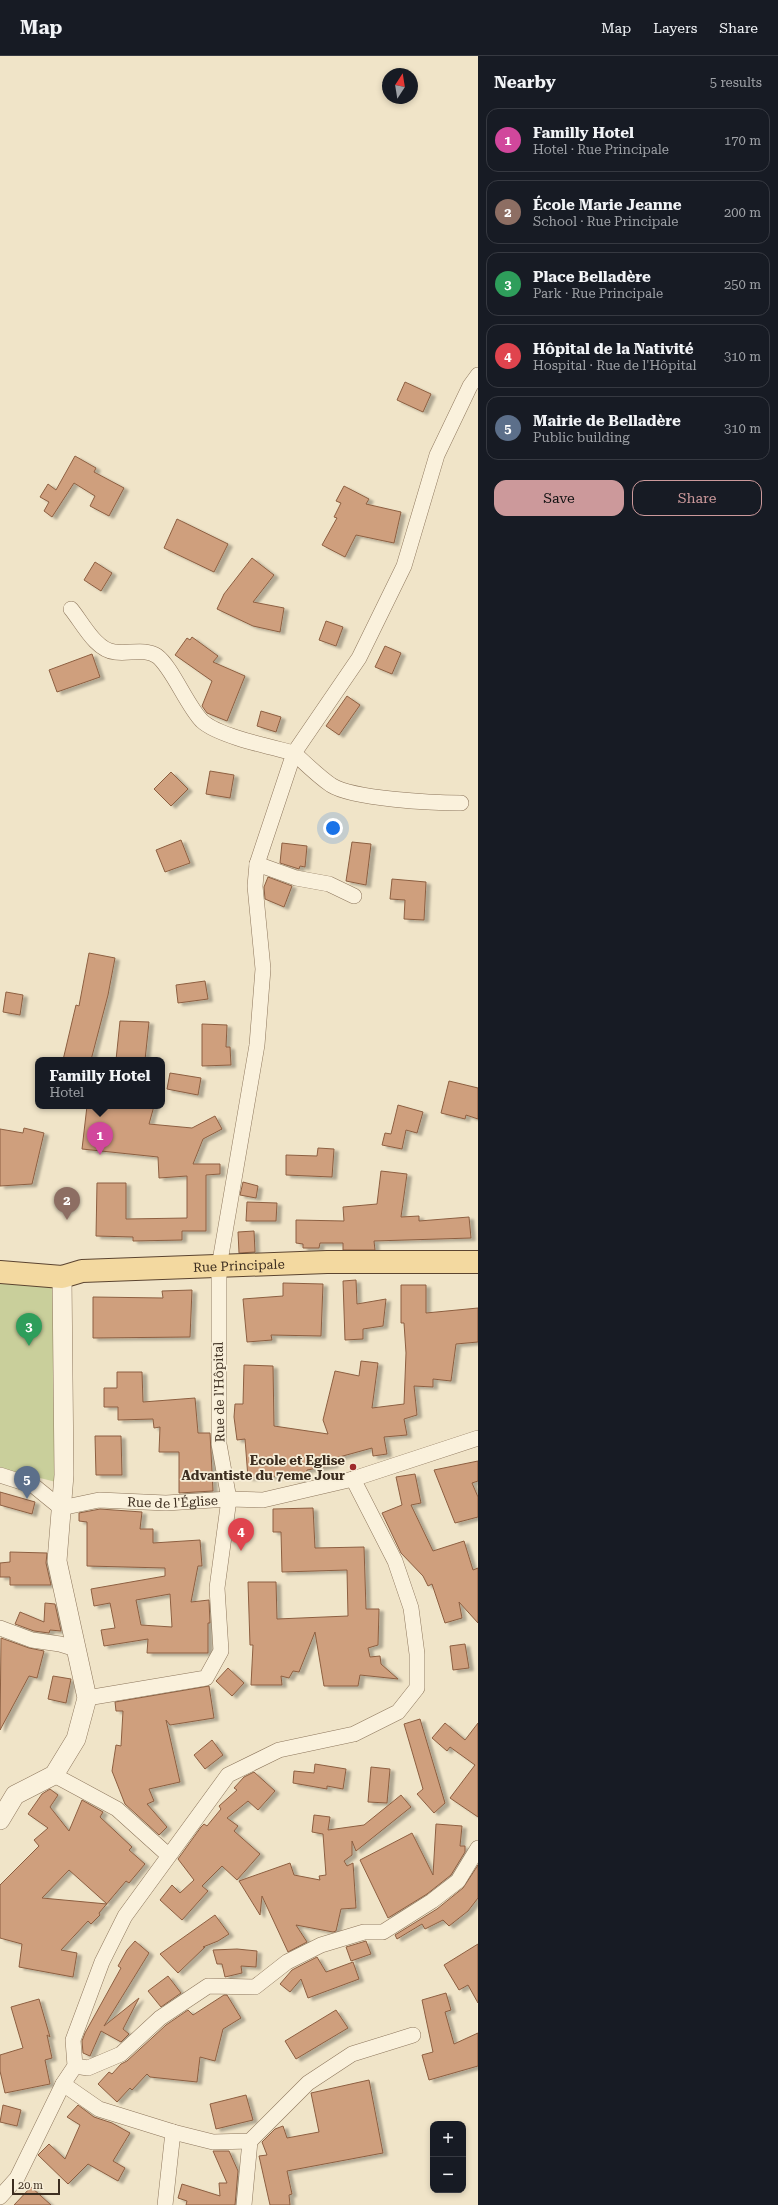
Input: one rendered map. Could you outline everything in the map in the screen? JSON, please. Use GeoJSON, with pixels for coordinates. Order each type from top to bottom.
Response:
{"type":"FeatureCollection","features":[{"type":"Feature","properties":{"kind":"main road","name":"Rue Principale"},"geometry":{"type":"LineString","coordinates":[[0,1272],[62,1277],[82,1271],[327,1262],[478,1262]]}},
{"type":"Feature","properties":{"kind":"street","name":"Rue de l'Hôpital"},"geometry":{"type":"LineString","coordinates":[[87,1698],[206,1678],[221,1651],[216,1588],[229,1499],[219,1444],[219,1267],[257,1045],[263,969],[255,886],[258,864],[294,753],[359,658],[401,573],[437,455],[470,386],[478,374]]}},
{"type":"Feature","properties":{"kind":"street"},"geometry":{"type":"LineString","coordinates":[[71,609],[100,646],[114,652],[136,651],[155,655],[162,660],[180,690],[203,721],[231,736],[294,753],[332,786],[354,793],[412,801],[461,803]]}},
{"type":"Feature","properties":{"kind":"street"},"geometry":{"type":"LineString","coordinates":[[258,864],[296,878],[329,884],[354,896]]}},
{"type":"Feature","properties":{"kind":"street"},"geometry":{"type":"LineString","coordinates":[[0,1820],[15,1794],[54,1775],[76,1738],[87,1698],[57,1561],[64,1475],[62,1277]]}},
{"type":"Feature","properties":{"kind":"street","name":"Rue de l'Église"},"geometry":{"type":"LineString","coordinates":[[61,1508],[98,1500],[166,1503],[229,1499],[263,1500],[353,1478],[478,1438]]}},
{"type":"Feature","properties":{"kind":"street"},"geometry":{"type":"LineString","coordinates":[[0,1475],[34,1486],[61,1508]]}},
{"type":"Feature","properties":{"kind":"street"},"geometry":{"type":"LineString","coordinates":[[0,2197],[17,2178],[74,2066],[73,2040],[102,1962],[125,1916],[168,1855],[228,1775],[279,1750],[354,1734],[398,1712],[417,1688],[417,1654],[411,1608],[395,1560],[353,1478]]}},
{"type":"Feature","properties":{"kind":"street"},"geometry":{"type":"LineString","coordinates":[[0,1628],[32,1640],[60,1644],[76,1649]]}},
{"type":"Feature","properties":{"kind":"street"},"geometry":{"type":"LineString","coordinates":[[54,1775],[117,1809],[168,1855]]}},
{"type":"Feature","properties":{"kind":"street"},"geometry":{"type":"LineString","coordinates":[[74,2066],[88,2068],[121,2054],[160,2018],[208,1986],[255,1987],[287,1962],[321,1945],[364,1932],[383,1932],[432,1901],[458,1881],[478,1848]]}},
{"type":"Feature","properties":{"kind":"street"},"geometry":{"type":"LineString","coordinates":[[244,2205],[250,2141],[308,2083],[352,2054],[413,2034]]}},
{"type":"Feature","properties":{"kind":"street"},"geometry":{"type":"LineString","coordinates":[[64,2084],[99,2109],[173,2132],[213,2142],[250,2141]]}},
{"type":"Feature","properties":{"kind":"street"},"geometry":{"type":"LineString","coordinates":[[165,2205],[173,2132]]}},
{"type":"Feature","properties":{"kind":"green space"},"geometry":{"type":"Polygon","coordinates":[[[52,1282],[66,1409],[60,1483],[0,1468],[0,1283],[52,1282]]]}},
{"type":"Feature","properties":{"kind":"building"},"geometry":{"type":"Polygon","coordinates":[[[405,382],[431,394],[423,412],[397,400],[405,382]]]}},
{"type":"Feature","properties":{"kind":"building"},"geometry":{"type":"Polygon","coordinates":[[[75,456],[96,468],[94,472],[124,488],[109,516],[90,506],[95,496],[74,483],[52,517],[44,511],[49,502],[40,497],[48,484],[56,490],[75,456]]]}},
{"type":"Feature","properties":{"kind":"building"},"geometry":{"type":"Polygon","coordinates":[[[344,486],[369,499],[366,504],[401,512],[394,543],[356,535],[345,557],[322,545],[337,518],[334,517],[341,503],[336,501],[344,486]]]}},
{"type":"Feature","properties":{"kind":"building"},"geometry":{"type":"Polygon","coordinates":[[[177,519],[228,544],[214,572],[164,548],[177,519]]]}},
{"type":"Feature","properties":{"kind":"building"},"geometry":{"type":"Polygon","coordinates":[[[252,558],[274,575],[253,602],[284,608],[280,632],[253,626],[217,609],[224,594],[252,558]]]}},
{"type":"Feature","properties":{"kind":"building"},"geometry":{"type":"Polygon","coordinates":[[[95,562],[112,573],[101,591],[84,580],[95,562]]]}},
{"type":"Feature","properties":{"kind":"building"},"geometry":{"type":"Polygon","coordinates":[[[326,621],[343,627],[336,646],[319,640],[326,621]]]}},
{"type":"Feature","properties":{"kind":"building"},"geometry":{"type":"Polygon","coordinates":[[[192,637],[218,656],[213,662],[245,676],[227,721],[207,713],[202,706],[212,681],[175,655],[187,638],[190,640],[192,637]]]}},
{"type":"Feature","properties":{"kind":"building"},"geometry":{"type":"Polygon","coordinates":[[[385,646],[401,653],[392,674],[375,667],[385,646]]]}},
{"type":"Feature","properties":{"kind":"building"},"geometry":{"type":"Polygon","coordinates":[[[92,654],[100,677],[57,692],[49,670],[92,654]]]}},
{"type":"Feature","properties":{"kind":"building"},"geometry":{"type":"Polygon","coordinates":[[[347,696],[360,705],[339,735],[326,726],[347,696]]]}},
{"type":"Feature","properties":{"kind":"building"},"geometry":{"type":"Polygon","coordinates":[[[261,711],[281,717],[276,732],[257,726],[261,711]]]}},
{"type":"Feature","properties":{"kind":"building"},"geometry":{"type":"Polygon","coordinates":[[[210,771],[234,775],[230,798],[206,794],[210,771]]]}},
{"type":"Feature","properties":{"kind":"building"},"geometry":{"type":"Polygon","coordinates":[[[171,772],[188,789],[171,806],[154,789],[171,772]]]}},
{"type":"Feature","properties":{"kind":"building"},"geometry":{"type":"Polygon","coordinates":[[[181,840],[190,863],[165,872],[156,850],[181,840]]]}},
{"type":"Feature","properties":{"kind":"building"},"geometry":{"type":"Polygon","coordinates":[[[352,842],[371,844],[366,885],[346,881],[352,842]]]}},
{"type":"Feature","properties":{"kind":"building"},"geometry":{"type":"Polygon","coordinates":[[[282,843],[307,846],[305,867],[300,866],[299,869],[280,863],[282,843]]]}},
{"type":"Feature","properties":{"kind":"building"},"geometry":{"type":"Polygon","coordinates":[[[268,877],[292,886],[284,907],[265,899],[264,887],[268,877]]]}},
{"type":"Feature","properties":{"kind":"building"},"geometry":{"type":"Polygon","coordinates":[[[392,879],[426,882],[424,920],[404,919],[405,900],[390,899],[392,879]]]}},
{"type":"Feature","properties":{"kind":"building"},"geometry":{"type":"Polygon","coordinates":[[[89,953],[115,958],[108,995],[92,1057],[64,1057],[76,1005],[79,1006],[89,953]]]}},
{"type":"Feature","properties":{"kind":"building"},"geometry":{"type":"Polygon","coordinates":[[[205,981],[208,999],[178,1003],[176,985],[205,981]]]}},
{"type":"Feature","properties":{"kind":"building"},"geometry":{"type":"Polygon","coordinates":[[[6,992],[23,995],[20,1015],[3,1012],[6,992]]]}},
{"type":"Feature","properties":{"kind":"building"},"geometry":{"type":"Polygon","coordinates":[[[120,1021],[149,1022],[145,1057],[116,1057],[120,1021]]]}},
{"type":"Feature","properties":{"kind":"building"},"geometry":{"type":"Polygon","coordinates":[[[202,1024],[227,1025],[226,1047],[230,1047],[231,1065],[202,1066],[202,1024]]]}},
{"type":"Feature","properties":{"kind":"building"},"geometry":{"type":"Polygon","coordinates":[[[170,1073],[201,1078],[198,1095],[167,1089],[170,1073]]]}},
{"type":"Feature","properties":{"kind":"building"},"geometry":{"type":"Polygon","coordinates":[[[449,1081],[478,1088],[478,1119],[466,1115],[465,1119],[441,1113],[449,1081]]]}},
{"type":"Feature","properties":{"kind":"building"},"geometry":{"type":"Polygon","coordinates":[[[398,1105],[423,1112],[417,1133],[406,1130],[402,1149],[382,1145],[385,1133],[391,1134],[398,1105]]]}},
{"type":"Feature","properties":{"kind":"building"},"geometry":{"type":"Polygon","coordinates":[[[87,1109],[153,1109],[149,1124],[192,1128],[215,1116],[222,1129],[203,1139],[193,1164],[220,1164],[220,1174],[206,1175],[206,1231],[182,1231],[182,1240],[133,1241],[133,1237],[96,1236],[97,1183],[126,1183],[126,1219],[187,1218],[187,1176],[159,1178],[158,1157],[82,1149],[87,1109]]]}},
{"type":"Feature","properties":{"kind":"building"},"geometry":{"type":"Polygon","coordinates":[[[24,1128],[44,1133],[32,1184],[0,1186],[0,1129],[23,1133],[24,1128]]]}},
{"type":"Feature","properties":{"kind":"building"},"geometry":{"type":"Polygon","coordinates":[[[318,1148],[334,1149],[332,1177],[286,1175],[286,1155],[317,1156],[318,1148]]]}},
{"type":"Feature","properties":{"kind":"building"},"geometry":{"type":"Polygon","coordinates":[[[381,1171],[407,1174],[401,1217],[419,1216],[419,1221],[469,1217],[471,1238],[374,1241],[375,1250],[343,1250],[343,1243],[320,1243],[319,1248],[303,1248],[303,1244],[296,1243],[296,1220],[344,1221],[343,1207],[377,1204],[381,1171]]]}},
{"type":"Feature","properties":{"kind":"building"},"geometry":{"type":"Polygon","coordinates":[[[243,1182],[258,1186],[256,1198],[240,1195],[243,1182]]]}},
{"type":"Feature","properties":{"kind":"building"},"geometry":{"type":"Polygon","coordinates":[[[247,1202],[277,1203],[276,1221],[246,1221],[247,1202]]]}},
{"type":"Feature","properties":{"kind":"building"},"geometry":{"type":"Polygon","coordinates":[[[254,1231],[255,1252],[239,1253],[238,1232],[254,1231]]]}},
{"type":"Feature","properties":{"kind":"building"},"geometry":{"type":"Polygon","coordinates":[[[356,1280],[357,1304],[386,1299],[383,1326],[363,1329],[363,1339],[345,1340],[343,1281],[356,1280]]]}},
{"type":"Feature","properties":{"kind":"building"},"geometry":{"type":"Polygon","coordinates":[[[283,1283],[323,1284],[321,1336],[271,1335],[272,1340],[247,1342],[243,1299],[283,1296],[283,1283]]]}},
{"type":"Feature","properties":{"kind":"building"},"geometry":{"type":"Polygon","coordinates":[[[401,1285],[426,1285],[426,1313],[478,1308],[478,1342],[456,1344],[451,1381],[433,1379],[433,1387],[414,1386],[417,1415],[404,1419],[407,1435],[384,1437],[387,1454],[373,1456],[372,1448],[332,1459],[334,1465],[307,1470],[305,1480],[279,1476],[248,1478],[245,1439],[237,1440],[234,1417],[235,1404],[243,1404],[244,1365],[273,1366],[274,1426],[328,1434],[323,1420],[335,1371],[359,1376],[361,1361],[378,1363],[372,1408],[404,1404],[406,1353],[404,1323],[401,1323],[401,1285]]]}},
{"type":"Feature","properties":{"kind":"building"},"geometry":{"type":"Polygon","coordinates":[[[192,1290],[190,1337],[93,1338],[93,1297],[163,1298],[162,1291],[192,1290]]]}},
{"type":"Feature","properties":{"kind":"building"},"geometry":{"type":"Polygon","coordinates":[[[117,1372],[142,1372],[143,1402],[195,1398],[198,1433],[210,1433],[213,1491],[179,1493],[179,1452],[159,1452],[160,1427],[154,1428],[153,1419],[118,1420],[118,1407],[104,1407],[104,1388],[117,1388],[117,1372]]]}},
{"type":"Feature","properties":{"kind":"building"},"geometry":{"type":"Polygon","coordinates":[[[95,1436],[121,1436],[122,1475],[96,1475],[95,1436]]]}},
{"type":"Feature","properties":{"kind":"building"},"geometry":{"type":"Polygon","coordinates":[[[478,1461],[478,1481],[472,1483],[478,1497],[478,1517],[455,1523],[434,1470],[478,1461]]]}},
{"type":"Feature","properties":{"kind":"building"},"geometry":{"type":"Polygon","coordinates":[[[415,1474],[421,1503],[411,1505],[433,1551],[464,1541],[473,1570],[478,1568],[478,1623],[459,1602],[462,1618],[445,1623],[432,1584],[428,1586],[423,1576],[401,1553],[382,1513],[402,1505],[396,1477],[415,1474]]]}},
{"type":"Feature","properties":{"kind":"building"},"geometry":{"type":"Polygon","coordinates":[[[0,1492],[35,1502],[32,1514],[0,1505],[0,1492]]]}},
{"type":"Feature","properties":{"kind":"building"},"geometry":{"type":"Polygon","coordinates":[[[313,1508],[315,1548],[364,1547],[366,1609],[379,1609],[378,1645],[368,1648],[370,1657],[380,1656],[381,1664],[398,1679],[360,1675],[358,1686],[324,1686],[315,1632],[299,1672],[293,1671],[289,1678],[281,1676],[282,1685],[251,1685],[253,1645],[250,1645],[248,1582],[276,1582],[277,1619],[348,1616],[347,1570],[282,1572],[281,1532],[273,1532],[273,1509],[313,1508]]]}},
{"type":"Feature","properties":{"kind":"building"},"geometry":{"type":"Polygon","coordinates":[[[100,1509],[142,1512],[140,1529],[153,1529],[153,1543],[200,1540],[202,1566],[198,1566],[191,1602],[209,1600],[210,1623],[208,1623],[208,1653],[147,1653],[148,1639],[104,1646],[101,1630],[115,1628],[110,1603],[94,1606],[91,1589],[165,1576],[165,1568],[87,1566],[87,1522],[79,1521],[79,1513],[100,1509]],[[170,1594],[136,1600],[141,1625],[172,1627],[170,1594]]]}},
{"type":"Feature","properties":{"kind":"building"},"geometry":{"type":"Polygon","coordinates":[[[10,1552],[47,1553],[46,1563],[51,1585],[10,1585],[10,1577],[0,1577],[0,1563],[10,1562],[10,1552]]]}},
{"type":"Feature","properties":{"kind":"building"},"geometry":{"type":"Polygon","coordinates":[[[45,1603],[55,1604],[61,1631],[50,1630],[49,1633],[34,1631],[15,1624],[20,1612],[44,1622],[45,1603]]]}},
{"type":"Feature","properties":{"kind":"building"},"geometry":{"type":"Polygon","coordinates":[[[1,1638],[29,1648],[44,1651],[37,1678],[29,1676],[0,1730],[1,1638]]]}},
{"type":"Feature","properties":{"kind":"building"},"geometry":{"type":"Polygon","coordinates":[[[465,1644],[469,1668],[453,1670],[450,1646],[465,1644]]]}},
{"type":"Feature","properties":{"kind":"building"},"geometry":{"type":"Polygon","coordinates":[[[228,1668],[244,1683],[232,1696],[216,1681],[228,1668]]]}},
{"type":"Feature","properties":{"kind":"building"},"geometry":{"type":"Polygon","coordinates":[[[53,1676],[71,1679],[66,1703],[48,1699],[53,1676]]]}},
{"type":"Feature","properties":{"kind":"building"},"geometry":{"type":"Polygon","coordinates":[[[209,1686],[214,1718],[170,1725],[166,1720],[180,1782],[149,1789],[154,1801],[147,1804],[167,1827],[159,1835],[125,1804],[112,1771],[116,1745],[121,1746],[123,1711],[116,1711],[115,1702],[209,1686]]]}},
{"type":"Feature","properties":{"kind":"building"},"geometry":{"type":"Polygon","coordinates":[[[420,1719],[445,1803],[434,1813],[417,1794],[423,1789],[404,1724],[420,1719]]]}},
{"type":"Feature","properties":{"kind":"building"},"geometry":{"type":"Polygon","coordinates":[[[445,1723],[465,1740],[478,1723],[478,1817],[450,1798],[475,1765],[450,1747],[447,1751],[432,1738],[445,1723]]]}},
{"type":"Feature","properties":{"kind":"building"},"geometry":{"type":"Polygon","coordinates":[[[212,1740],[223,1755],[205,1769],[194,1755],[212,1740]]]}},
{"type":"Feature","properties":{"kind":"building"},"geometry":{"type":"Polygon","coordinates":[[[315,1764],[346,1769],[343,1789],[327,1786],[327,1789],[293,1783],[294,1771],[314,1773],[315,1764]]]}},
{"type":"Feature","properties":{"kind":"building"},"geometry":{"type":"Polygon","coordinates":[[[371,1767],[390,1769],[387,1803],[368,1802],[371,1767]]]}},
{"type":"Feature","properties":{"kind":"building"},"geometry":{"type":"Polygon","coordinates":[[[254,1772],[275,1791],[258,1810],[248,1801],[227,1818],[238,1826],[234,1831],[260,1854],[237,1880],[222,1866],[202,1886],[208,1891],[182,1920],[160,1900],[172,1885],[180,1893],[194,1880],[178,1859],[201,1827],[204,1824],[207,1826],[221,1809],[219,1806],[237,1790],[234,1788],[244,1777],[254,1772]]]}},
{"type":"Feature","properties":{"kind":"building"},"geometry":{"type":"Polygon","coordinates":[[[50,1789],[58,1795],[50,1807],[69,1831],[82,1800],[103,1812],[100,1817],[132,1847],[129,1850],[145,1864],[129,1883],[126,1881],[107,1904],[99,1913],[100,1915],[91,1924],[88,1921],[61,1950],[77,1953],[73,1977],[19,1967],[22,1944],[0,1938],[0,1885],[39,1846],[34,1840],[48,1828],[28,1814],[42,1794],[50,1789]],[[69,1870],[42,1898],[107,1904],[69,1870]]]}},
{"type":"Feature","properties":{"kind":"building"},"geometry":{"type":"Polygon","coordinates":[[[401,1795],[411,1807],[356,1851],[352,1841],[352,1855],[344,1861],[347,1866],[353,1863],[356,1908],[341,1909],[336,1931],[333,1932],[296,1925],[307,1942],[288,1952],[262,1896],[260,1915],[239,1881],[290,1863],[294,1875],[320,1880],[319,1876],[326,1875],[323,1834],[312,1832],[314,1815],[330,1817],[328,1830],[364,1825],[401,1795]]]}},
{"type":"Feature","properties":{"kind":"building"},"geometry":{"type":"Polygon","coordinates":[[[436,1824],[462,1826],[460,1846],[465,1846],[465,1852],[451,1875],[427,1894],[388,1918],[360,1860],[412,1833],[433,1875],[436,1824]]]}},
{"type":"Feature","properties":{"kind":"building"},"geometry":{"type":"Polygon","coordinates":[[[478,1865],[478,1898],[468,1911],[449,1926],[443,1920],[425,1929],[422,1924],[397,1939],[395,1935],[437,1909],[463,1888],[478,1865]]]}},
{"type":"Feature","properties":{"kind":"building"},"geometry":{"type":"Polygon","coordinates":[[[215,1915],[229,1934],[218,1941],[203,1947],[205,1947],[178,1973],[160,1954],[215,1915]]]}},
{"type":"Feature","properties":{"kind":"building"},"geometry":{"type":"Polygon","coordinates":[[[135,1941],[149,1953],[104,2026],[139,1998],[123,2029],[129,2034],[121,2042],[101,2031],[90,2056],[83,2053],[82,2041],[85,2033],[121,1968],[118,1966],[127,1950],[135,1941]]]}},
{"type":"Feature","properties":{"kind":"building"},"geometry":{"type":"Polygon","coordinates":[[[366,1941],[371,1954],[351,1961],[346,1947],[366,1941]]]}},
{"type":"Feature","properties":{"kind":"building"},"geometry":{"type":"Polygon","coordinates":[[[478,1944],[478,2003],[468,1985],[459,1990],[444,1965],[478,1944]]]}},
{"type":"Feature","properties":{"kind":"building"},"geometry":{"type":"Polygon","coordinates":[[[237,1949],[257,1951],[256,1967],[241,1966],[242,1973],[225,1977],[222,1964],[217,1964],[213,1950],[237,1949]]]}},
{"type":"Feature","properties":{"kind":"building"},"geometry":{"type":"Polygon","coordinates":[[[317,1957],[326,1972],[353,1962],[359,1979],[308,1998],[301,1979],[290,1992],[280,1984],[292,1970],[317,1957]]]}},
{"type":"Feature","properties":{"kind":"building"},"geometry":{"type":"Polygon","coordinates":[[[168,1976],[181,1993],[161,2007],[148,1991],[168,1976]]]}},
{"type":"Feature","properties":{"kind":"building"},"geometry":{"type":"Polygon","coordinates":[[[446,1993],[451,2010],[445,2012],[454,2044],[478,2033],[478,2066],[429,2080],[422,2055],[433,2052],[422,2000],[446,1993]]]}},
{"type":"Feature","properties":{"kind":"building"},"geometry":{"type":"Polygon","coordinates":[[[224,1995],[227,1995],[241,2018],[223,2029],[215,2061],[200,2057],[197,2082],[150,2077],[147,2074],[132,2090],[130,2088],[117,2102],[98,2084],[109,2072],[112,2074],[121,2064],[127,2061],[166,2025],[188,2010],[193,2015],[224,1995]]]}},
{"type":"Feature","properties":{"kind":"building"},"geometry":{"type":"Polygon","coordinates":[[[39,1999],[50,2037],[47,2035],[52,2058],[45,2060],[50,2084],[5,2093],[0,2071],[0,2055],[23,2048],[11,2007],[39,1999]]]}},
{"type":"Feature","properties":{"kind":"building"},"geometry":{"type":"Polygon","coordinates":[[[336,2010],[348,2028],[296,2059],[285,2041],[336,2010]]]}},
{"type":"Feature","properties":{"kind":"building"},"geometry":{"type":"Polygon","coordinates":[[[369,2080],[383,2153],[287,2171],[292,2194],[289,2195],[290,2205],[270,2205],[259,2156],[267,2155],[262,2142],[275,2129],[283,2126],[287,2138],[319,2132],[311,2093],[369,2080]]]}},
{"type":"Feature","properties":{"kind":"building"},"geometry":{"type":"Polygon","coordinates":[[[246,2095],[253,2120],[216,2129],[210,2104],[246,2095]]]}},
{"type":"Feature","properties":{"kind":"building"},"geometry":{"type":"Polygon","coordinates":[[[3,2105],[21,2110],[17,2126],[0,2122],[3,2105]]]}},
{"type":"Feature","properties":{"kind":"building"},"geometry":{"type":"Polygon","coordinates":[[[78,2105],[94,2117],[112,2123],[130,2133],[113,2161],[125,2168],[118,2181],[88,2164],[68,2184],[38,2155],[49,2144],[65,2159],[80,2125],[67,2117],[78,2105]]]}},
{"type":"Feature","properties":{"kind":"building"},"geometry":{"type":"Polygon","coordinates":[[[213,2151],[229,2151],[238,2171],[235,2205],[186,2205],[187,2201],[178,2198],[182,2184],[220,2196],[219,2183],[227,2183],[213,2151]]]}},
{"type":"Feature","properties":{"kind":"building"},"geometry":{"type":"Polygon","coordinates":[[[31,2187],[51,2205],[14,2205],[31,2187]]]}},
{"type":"Feature","properties":{"kind":"place","name":"Familly Hotel"},"geometry":{"type":"Point","coordinates":[100,1155]}},
{"type":"Feature","properties":{"kind":"place","name":"École Marie Jeanne"},"geometry":{"type":"Point","coordinates":[67,1220]}},
{"type":"Feature","properties":{"kind":"place","name":"Place Belladère"},"geometry":{"type":"Point","coordinates":[29,1346]}},
{"type":"Feature","properties":{"kind":"place","name":"Ecole et Eglise Advantiste du 7eme Jour"},"geometry":{"type":"Point","coordinates":[353,1467]}},
{"type":"Feature","properties":{"kind":"place","name":"Mairie de Belladère"},"geometry":{"type":"Point","coordinates":[27,1499]}},
{"type":"Feature","properties":{"kind":"place","name":"Hôpital de la Nativité"},"geometry":{"type":"Point","coordinates":[241,1551]}}]}
